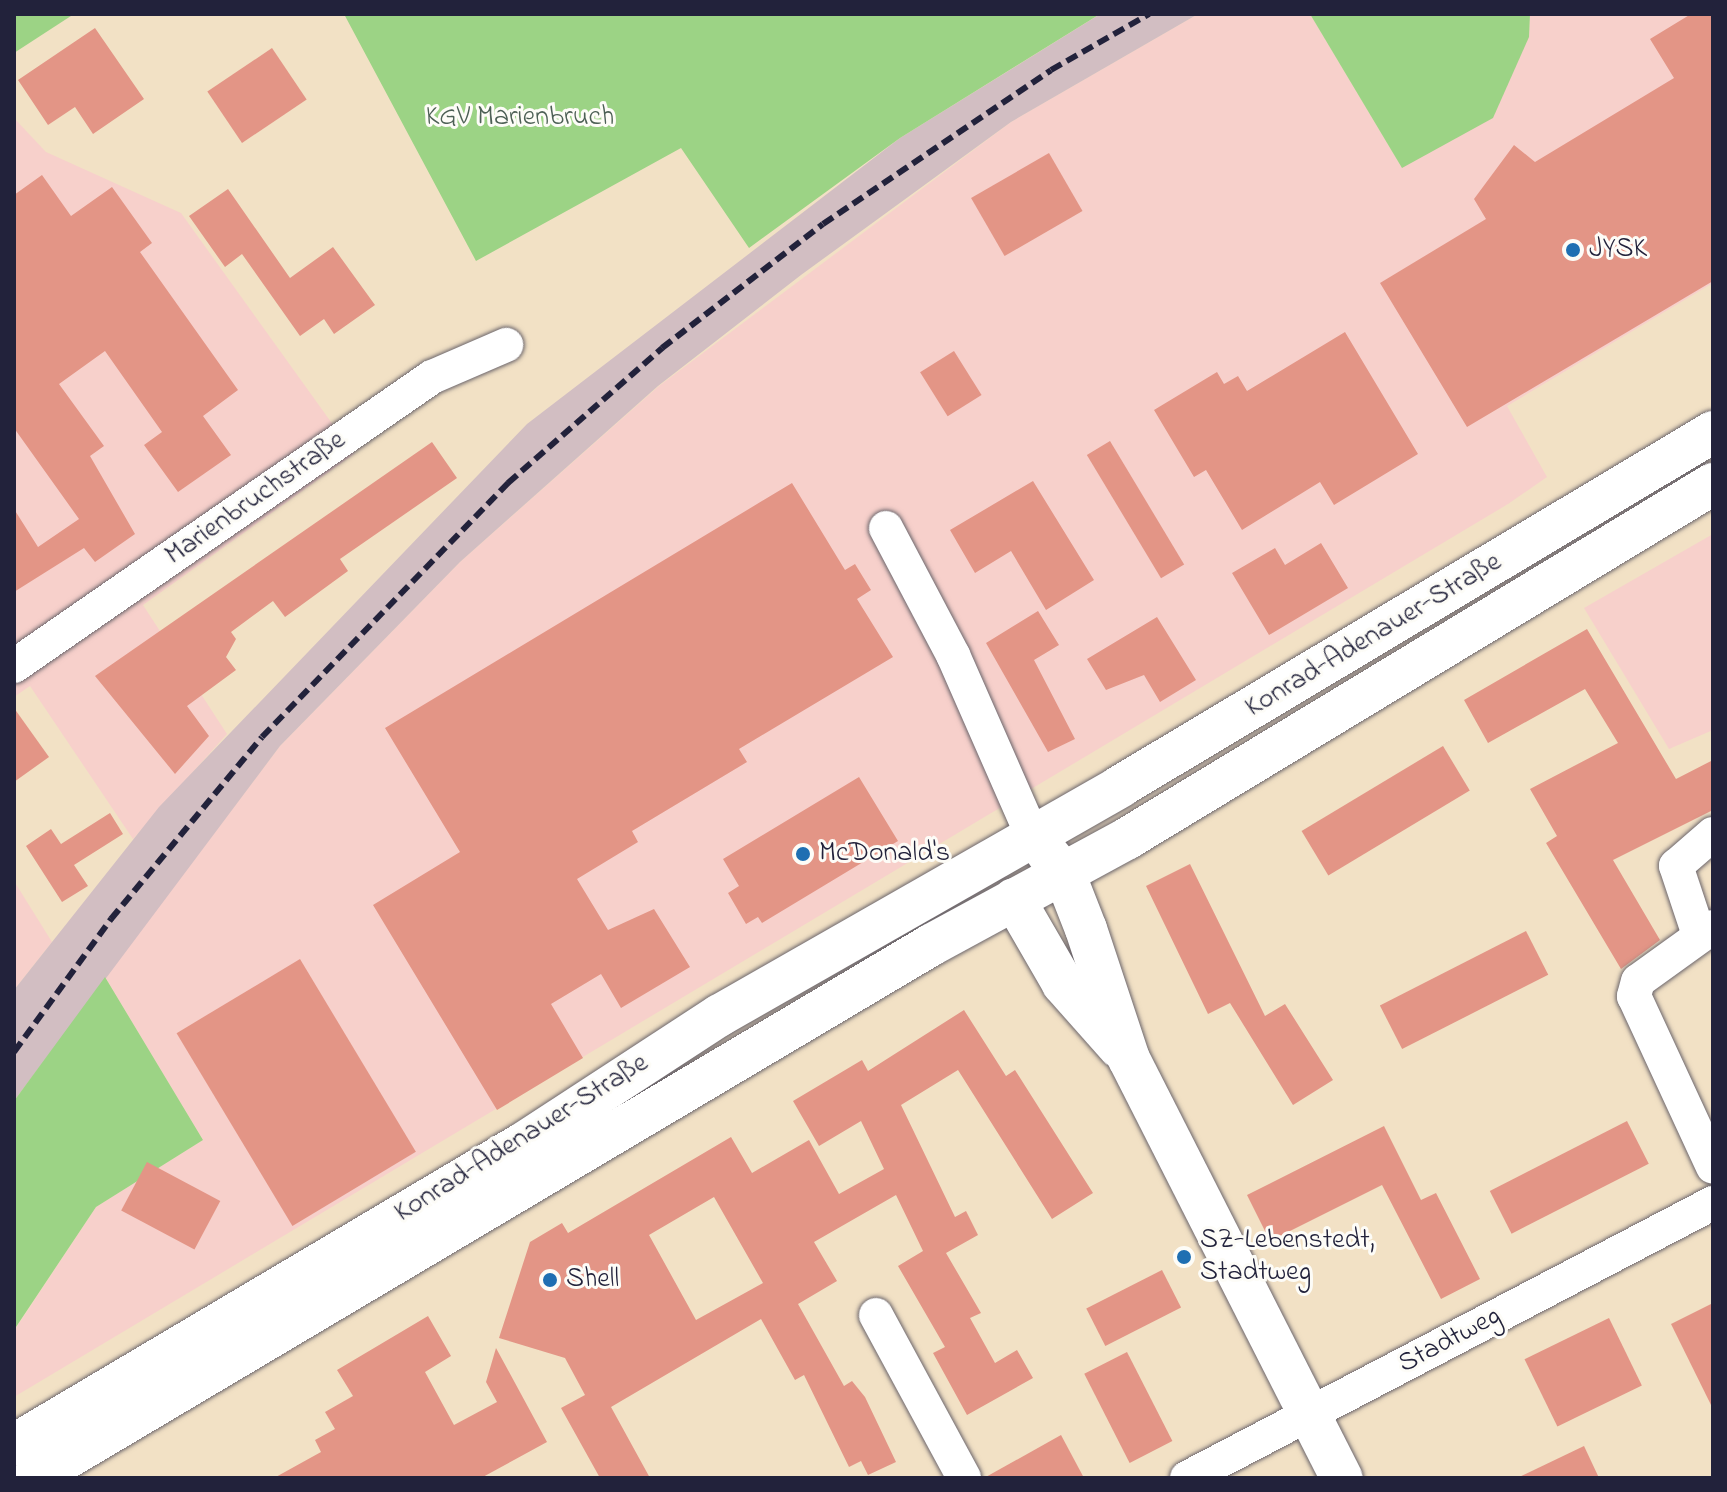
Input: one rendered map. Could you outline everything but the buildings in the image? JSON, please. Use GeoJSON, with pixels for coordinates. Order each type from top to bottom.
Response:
{"type":"FeatureCollection","features":[{"type":"Feature","properties":{"kind":"street","name":"Marienbruchstraße"},"geometry":{"type":"LineString","coordinates":[[14,666],[432,377],[506,345]]}},
{"type":"Feature","properties":{"kind":"street","name":"Konrad-Adenauer-Straße"},"geometry":{"type":"LineString","coordinates":[[14,1445],[522,1144],[720,1015],[1033,837],[1713,432]]}},
{"type":"Feature","properties":{"kind":"street","name":"Konrad-Adenauer-Straße"},"geometry":{"type":"LineString","coordinates":[[33,1478],[1014,899],[1064,873],[1713,484]]}},
{"type":"Feature","properties":{"kind":"street"},"geometry":{"type":"LineString","coordinates":[[886,528],[953,655],[1033,837],[1064,873],[1129,1059],[1342,1478]]}},
{"type":"Feature","properties":{"kind":"street"},"geometry":{"type":"LineString","coordinates":[[1713,834],[1676,866],[1706,931],[1638,981],[1634,996],[1713,1167]]}},
{"type":"Feature","properties":{"kind":"street"},"geometry":{"type":"LineString","coordinates":[[1033,837],[1014,899],[1063,984],[1129,1059]]}},
{"type":"Feature","properties":{"kind":"street","name":"Stadtweg"},"geometry":{"type":"LineString","coordinates":[[1187,1478],[1713,1203]]}},
{"type":"Feature","properties":{"kind":"street"},"geometry":{"type":"LineString","coordinates":[[876,1315],[964,1478]]}},
{"type":"Feature","properties":{"kind":"shaded area"},"geometry":{"type":"Polygon","coordinates":[[[1198,14],[1310,14],[1402,168],[1529,37],[1530,14],[1713,14],[1713,283],[1507,406],[1547,477],[1508,504],[14,1397],[14,1331],[96,1207],[203,1140],[105,977],[280,746],[460,562],[659,386],[1011,122],[1198,14]]]}},
{"type":"Feature","properties":{"kind":"shaded area"},"geometry":{"type":"Polygon","coordinates":[[[1198,14],[1011,122],[801,275],[658,386],[460,562],[280,746],[14,1101],[14,990],[159,807],[527,424],[900,138],[1097,16],[1198,14]]]}},
{"type":"Feature","properties":{"kind":"shaded area"},"geometry":{"type":"Polygon","coordinates":[[[14,118],[46,152],[181,213],[354,454],[143,605],[227,734],[133,839],[30,686],[14,697],[14,118]]]}},
{"type":"Feature","properties":{"kind":"shaded area"},"geometry":{"type":"Polygon","coordinates":[[[1713,534],[1713,730],[1669,749],[1584,608],[1713,534]]]}},
{"type":"Feature","properties":{"kind":"shaded area"},"geometry":{"type":"Polygon","coordinates":[[[14,881],[52,942],[14,990],[14,881]]]}},
{"type":"Feature","properties":{"kind":"green space"},"geometry":{"type":"Polygon","coordinates":[[[14,14],[74,14],[14,53],[14,14]]]}},
{"type":"Feature","properties":{"kind":"green space","name":"KGV Marienbruch"},"geometry":{"type":"Polygon","coordinates":[[[344,14],[1100,14],[900,138],[749,248],[681,148],[476,261],[344,14]]]}},
{"type":"Feature","properties":{"kind":"green space"},"geometry":{"type":"Polygon","coordinates":[[[1310,14],[1530,14],[1529,37],[1493,118],[1402,168],[1310,14]]]}},
{"type":"Feature","properties":{"kind":"green space"},"geometry":{"type":"Polygon","coordinates":[[[105,977],[203,1140],[96,1207],[14,1330],[14,1101],[105,977]]]}},
{"type":"Feature","properties":{"kind":"railway"},"geometry":{"type":"LineString","coordinates":[[14,1052],[111,919],[262,737],[508,483],[662,348],[823,224],[1051,70],[1149,14]]}},
{"type":"Feature","properties":{"kind":"place","name":"JYSK"},"geometry":{"type":"Point","coordinates":[1573,250]}},
{"type":"Feature","properties":{"kind":"place","name":"McDonald's"},"geometry":{"type":"Point","coordinates":[803,854]}},
{"type":"Feature","properties":{"kind":"place","name":"SZ-Lebenstedt, Stadtweg"},"geometry":{"type":"Point","coordinates":[1184,1257]}},
{"type":"Feature","properties":{"kind":"place","name":"Shell"},"geometry":{"type":"Point","coordinates":[550,1280]}}]}
